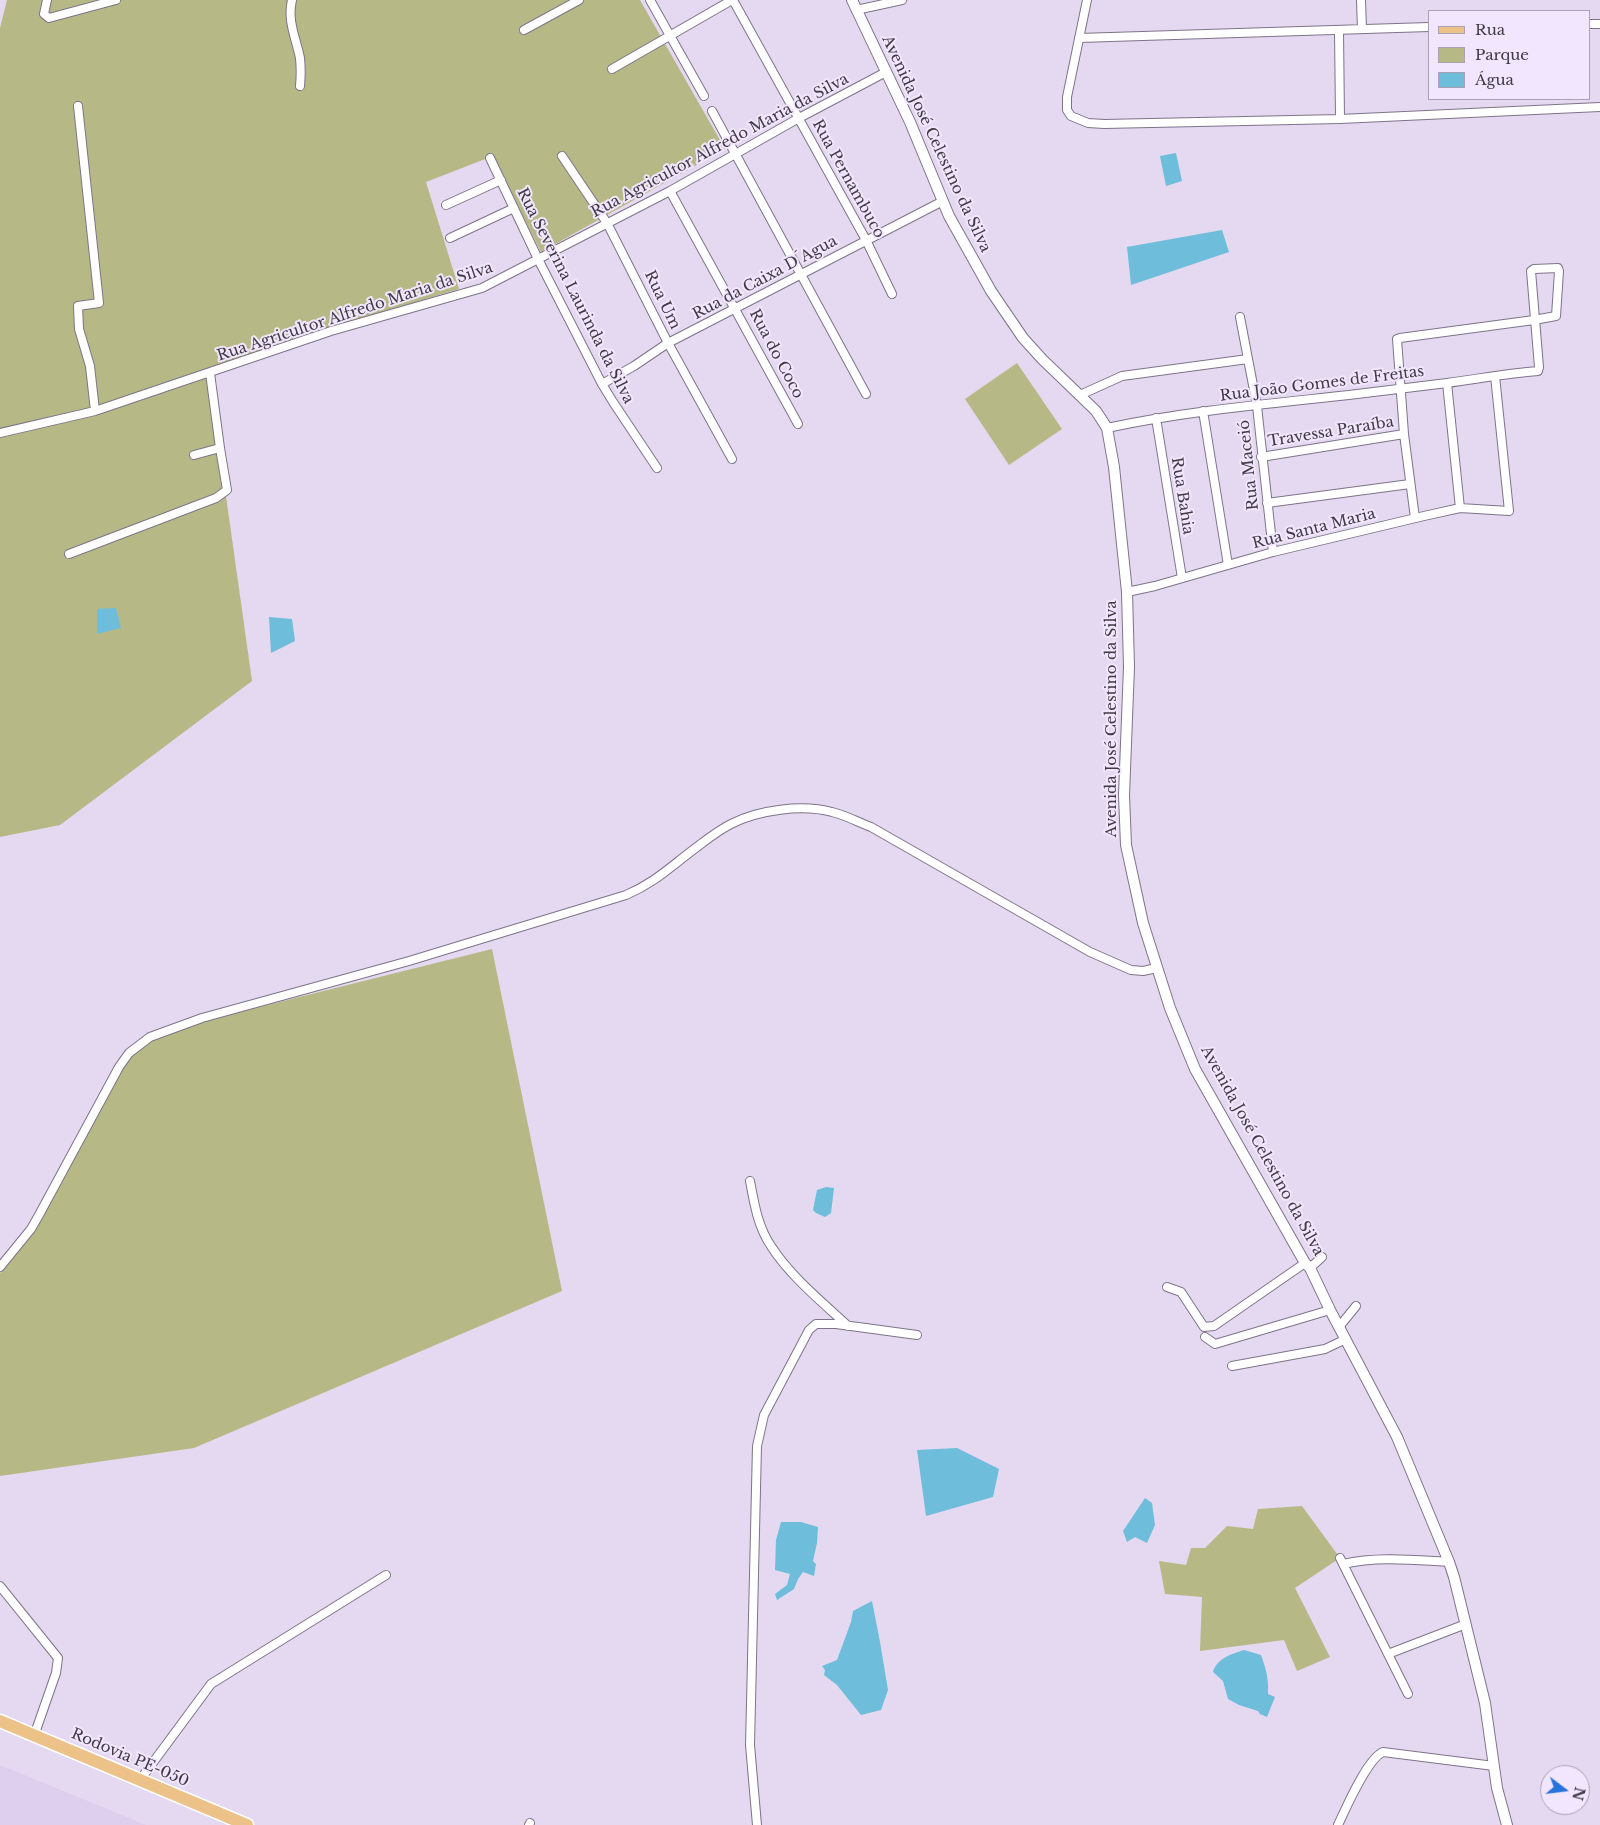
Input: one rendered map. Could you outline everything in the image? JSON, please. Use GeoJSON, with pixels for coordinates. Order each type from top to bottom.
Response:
{"type":"FeatureCollection","features":[{"type":"Feature","properties":{"kind":"main road","name":"Rodovia PE-050"},"geometry":{"type":"LineString","coordinates":[[0,1721],[247,1825]]}},
{"type":"Feature","properties":{"kind":"street"},"geometry":{"type":"LineString","coordinates":[[47,0],[44,14],[49,18],[116,0]]}},
{"type":"Feature","properties":{"kind":"street"},"geometry":{"type":"LineString","coordinates":[[292,0],[289,17],[300,57],[302,73],[300,86]]}},
{"type":"Feature","properties":{"kind":"street"},"geometry":{"type":"LineString","coordinates":[[524,30],[564,4],[579,0]]}},
{"type":"Feature","properties":{"kind":"street"},"geometry":{"type":"LineString","coordinates":[[650,0],[704,96]]}},
{"type":"Feature","properties":{"kind":"street"},"geometry":{"type":"LineString","coordinates":[[612,69],[733,0]]}},
{"type":"Feature","properties":{"kind":"street","name":"Rua Pernambuco"},"geometry":{"type":"LineString","coordinates":[[733,0],[866,240],[892,294]]}},
{"type":"Feature","properties":{"kind":"street","name":"Avenida José Celestino da Silva"},"geometry":{"type":"LineString","coordinates":[[852,0],[910,122],[943,201],[976,266],[1003,311],[1023,338],[1104,420],[1107,428],[1114,468],[1127,592],[1129,667],[1124,795],[1126,845],[1143,923],[1170,1008],[1195,1069],[1308,1266],[1397,1437],[1449,1562],[1485,1703],[1494,1766],[1507,1825]]}},
{"type":"Feature","properties":{"kind":"street"},"geometry":{"type":"LineString","coordinates":[[856,10],[902,0]]}},
{"type":"Feature","properties":{"kind":"street"},"geometry":{"type":"LineString","coordinates":[[1087,0],[1067,97],[1067,110],[1071,116],[1088,123],[1340,119],[1600,108]]}},
{"type":"Feature","properties":{"kind":"street"},"geometry":{"type":"LineString","coordinates":[[1361,0],[1362,29]]}},
{"type":"Feature","properties":{"kind":"street"},"geometry":{"type":"LineString","coordinates":[[1078,38],[1428,28]]}},
{"type":"Feature","properties":{"kind":"street"},"geometry":{"type":"LineString","coordinates":[[1338,31],[1340,119]]}},
{"type":"Feature","properties":{"kind":"street","name":"Rua Agricultor Alfredo Maria da Silva"},"geometry":{"type":"LineString","coordinates":[[0,433],[95,411],[331,331],[482,288],[670,191],[799,118],[886,72]]}},
{"type":"Feature","properties":{"kind":"street"},"geometry":{"type":"LineString","coordinates":[[78,106],[99,303],[78,306],[79,330],[90,366],[95,411]]}},
{"type":"Feature","properties":{"kind":"street"},"geometry":{"type":"LineString","coordinates":[[712,110],[866,394]]}},
{"type":"Feature","properties":{"kind":"street","name":"Rua Um"},"geometry":{"type":"LineString","coordinates":[[562,156],[606,223],[668,343],[732,459]]}},
{"type":"Feature","properties":{"kind":"street","name":"Rua Severina Laurinda da Silva"},"geometry":{"type":"LineString","coordinates":[[490,158],[538,259],[602,384],[657,468]]}},
{"type":"Feature","properties":{"kind":"street"},"geometry":{"type":"LineString","coordinates":[[446,206],[500,180]]}},
{"type":"Feature","properties":{"kind":"street","name":"Rua do Coco"},"geometry":{"type":"LineString","coordinates":[[670,191],[798,424]]}},
{"type":"Feature","properties":{"kind":"street","name":"Rua da Caixa D´Agua"},"geometry":{"type":"LineString","coordinates":[[602,384],[634,366],[668,343],[943,201]]}},
{"type":"Feature","properties":{"kind":"street"},"geometry":{"type":"LineString","coordinates":[[450,238],[514,208]]}},
{"type":"Feature","properties":{"kind":"street"},"geometry":{"type":"LineString","coordinates":[[1415,518],[1404,434],[1397,339],[1534,320],[1556,316],[1558,268],[1534,268],[1531,272],[1534,320]]}},
{"type":"Feature","properties":{"kind":"street","name":"Rua Maceió"},"geometry":{"type":"LineString","coordinates":[[1240,317],[1256,406],[1273,552]]}},
{"type":"Feature","properties":{"kind":"street","name":"Rua João Gomes de Freitas"},"geometry":{"type":"LineString","coordinates":[[1107,428],[1204,411],[1538,371],[1534,320]]}},
{"type":"Feature","properties":{"kind":"street"},"geometry":{"type":"LineString","coordinates":[[1080,395],[1122,376],[1248,359]]}},
{"type":"Feature","properties":{"kind":"street"},"geometry":{"type":"LineString","coordinates":[[70,554],[216,498],[227,490],[210,373]]}},
{"type":"Feature","properties":{"kind":"street","name":"Rua Santa Maria"},"geometry":{"type":"LineString","coordinates":[[1127,592],[1273,552],[1460,508],[1509,511],[1495,376]]}},
{"type":"Feature","properties":{"kind":"street"},"geometry":{"type":"LineString","coordinates":[[1447,383],[1460,508]]}},
{"type":"Feature","properties":{"kind":"street"},"geometry":{"type":"LineString","coordinates":[[1204,411],[1228,565]]}},
{"type":"Feature","properties":{"kind":"street","name":"Rua Bahia"},"geometry":{"type":"LineString","coordinates":[[1156,418],[1182,578]]}},
{"type":"Feature","properties":{"kind":"street","name":"Travessa Paraíba"},"geometry":{"type":"LineString","coordinates":[[1261,457],[1404,434]]}},
{"type":"Feature","properties":{"kind":"street"},"geometry":{"type":"LineString","coordinates":[[194,455],[220,448]]}},
{"type":"Feature","properties":{"kind":"street"},"geometry":{"type":"LineString","coordinates":[[1267,503],[1410,484]]}},
{"type":"Feature","properties":{"kind":"street"},"geometry":{"type":"LineString","coordinates":[[0,1267],[39,1215],[119,1067],[129,1053],[150,1037],[202,1018],[409,961],[626,895],[668,872],[692,851],[730,824],[754,814],[808,808],[831,812],[855,820],[1090,952],[1131,970],[1143,971],[1157,968]]}},
{"type":"Feature","properties":{"kind":"street"},"geometry":{"type":"LineString","coordinates":[[750,1181],[756,1214],[770,1246],[797,1279],[848,1326]]}},
{"type":"Feature","properties":{"kind":"street"},"geometry":{"type":"LineString","coordinates":[[1167,1287],[1181,1292],[1204,1327],[1214,1326],[1322,1257]]}},
{"type":"Feature","properties":{"kind":"street"},"geometry":{"type":"LineString","coordinates":[[1339,1326],[1356,1306]]}},
{"type":"Feature","properties":{"kind":"street"},"geometry":{"type":"LineString","coordinates":[[1205,1337],[1215,1344],[1330,1310]]}},
{"type":"Feature","properties":{"kind":"street"},"geometry":{"type":"LineString","coordinates":[[757,1825],[750,1745],[758,1438],[764,1415],[809,1330],[816,1324],[917,1335]]}},
{"type":"Feature","properties":{"kind":"street"},"geometry":{"type":"LineString","coordinates":[[1232,1366],[1325,1349],[1346,1339]]}},
{"type":"Feature","properties":{"kind":"street"},"geometry":{"type":"LineString","coordinates":[[1408,1694],[1341,1561],[1405,1559],[1449,1562]]}},
{"type":"Feature","properties":{"kind":"street"},"geometry":{"type":"LineString","coordinates":[[140,1780],[211,1684],[386,1575]]}},
{"type":"Feature","properties":{"kind":"street"},"geometry":{"type":"LineString","coordinates":[[0,1586],[58,1658],[56,1673],[34,1736]]}},
{"type":"Feature","properties":{"kind":"street"},"geometry":{"type":"LineString","coordinates":[[1388,1654],[1466,1624]]}},
{"type":"Feature","properties":{"kind":"street"},"geometry":{"type":"LineString","coordinates":[[1338,1825],[1368,1766],[1378,1754],[1383,1752],[1494,1766]]}},
{"type":"Feature","properties":{"kind":"shaded area"},"geometry":{"type":"Polygon","coordinates":[[[0,1765],[146,1825],[0,1825],[0,1765]]]}},
{"type":"Feature","properties":{"kind":"green space"},"geometry":{"type":"Polygon","coordinates":[[[7,0],[640,0],[725,149],[541,252],[493,156],[426,182],[459,289],[309,334],[208,368],[252,681],[60,825],[0,837],[0,28],[7,0]]]}},
{"type":"Feature","properties":{"kind":"green space"},"geometry":{"type":"Polygon","coordinates":[[[1017,363],[1062,429],[1009,465],[965,399],[1017,363]]]}},
{"type":"Feature","properties":{"kind":"green space"},"geometry":{"type":"Polygon","coordinates":[[[492,949],[562,1291],[194,1448],[0,1476],[0,1273],[35,1230],[110,1084],[131,1055],[154,1038],[203,1021],[492,949]]]}},
{"type":"Feature","properties":{"kind":"green space"},"geometry":{"type":"Polygon","coordinates":[[[1302,1506],[1340,1558],[1295,1588],[1330,1657],[1297,1671],[1284,1640],[1200,1651],[1202,1597],[1165,1594],[1159,1561],[1186,1565],[1191,1548],[1205,1548],[1227,1526],[1253,1529],[1258,1509],[1302,1506]]]}},
{"type":"Feature","properties":{"kind":"water"},"geometry":{"type":"Polygon","coordinates":[[[1176,153],[1182,181],[1166,186],[1160,156],[1176,153]]]}},
{"type":"Feature","properties":{"kind":"water"},"geometry":{"type":"Polygon","coordinates":[[[1222,230],[1229,252],[1131,285],[1127,247],[1222,230]]]}},
{"type":"Feature","properties":{"kind":"water"},"geometry":{"type":"Polygon","coordinates":[[[116,608],[121,628],[97,634],[97,609],[116,608]]]}},
{"type":"Feature","properties":{"kind":"water"},"geometry":{"type":"Polygon","coordinates":[[[269,617],[292,619],[295,641],[271,653],[269,617]]]}},
{"type":"Feature","properties":{"kind":"water"},"geometry":{"type":"Polygon","coordinates":[[[826,1187],[834,1188],[831,1213],[825,1217],[813,1210],[817,1190],[826,1187]]]}},
{"type":"Feature","properties":{"kind":"water"},"geometry":{"type":"Polygon","coordinates":[[[957,1448],[999,1469],[993,1497],[926,1516],[917,1450],[957,1448]]]}},
{"type":"Feature","properties":{"kind":"water"},"geometry":{"type":"Polygon","coordinates":[[[1145,1498],[1152,1503],[1155,1525],[1147,1543],[1135,1537],[1127,1542],[1123,1531],[1145,1498]]]}},
{"type":"Feature","properties":{"kind":"water"},"geometry":{"type":"Polygon","coordinates":[[[781,1522],[801,1522],[818,1527],[813,1561],[816,1564],[814,1576],[803,1572],[794,1589],[777,1600],[775,1594],[787,1585],[790,1574],[775,1570],[776,1540],[781,1522]]]}},
{"type":"Feature","properties":{"kind":"water"},"geometry":{"type":"Polygon","coordinates":[[[872,1601],[888,1690],[881,1710],[861,1715],[837,1685],[824,1675],[825,1670],[822,1666],[837,1660],[851,1622],[853,1611],[872,1601]]]}},
{"type":"Feature","properties":{"kind":"water"},"geometry":{"type":"Polygon","coordinates":[[[1244,1650],[1261,1655],[1263,1660],[1268,1679],[1268,1694],[1275,1697],[1267,1717],[1258,1711],[1228,1699],[1223,1681],[1213,1672],[1221,1660],[1244,1650]]]}}]}
